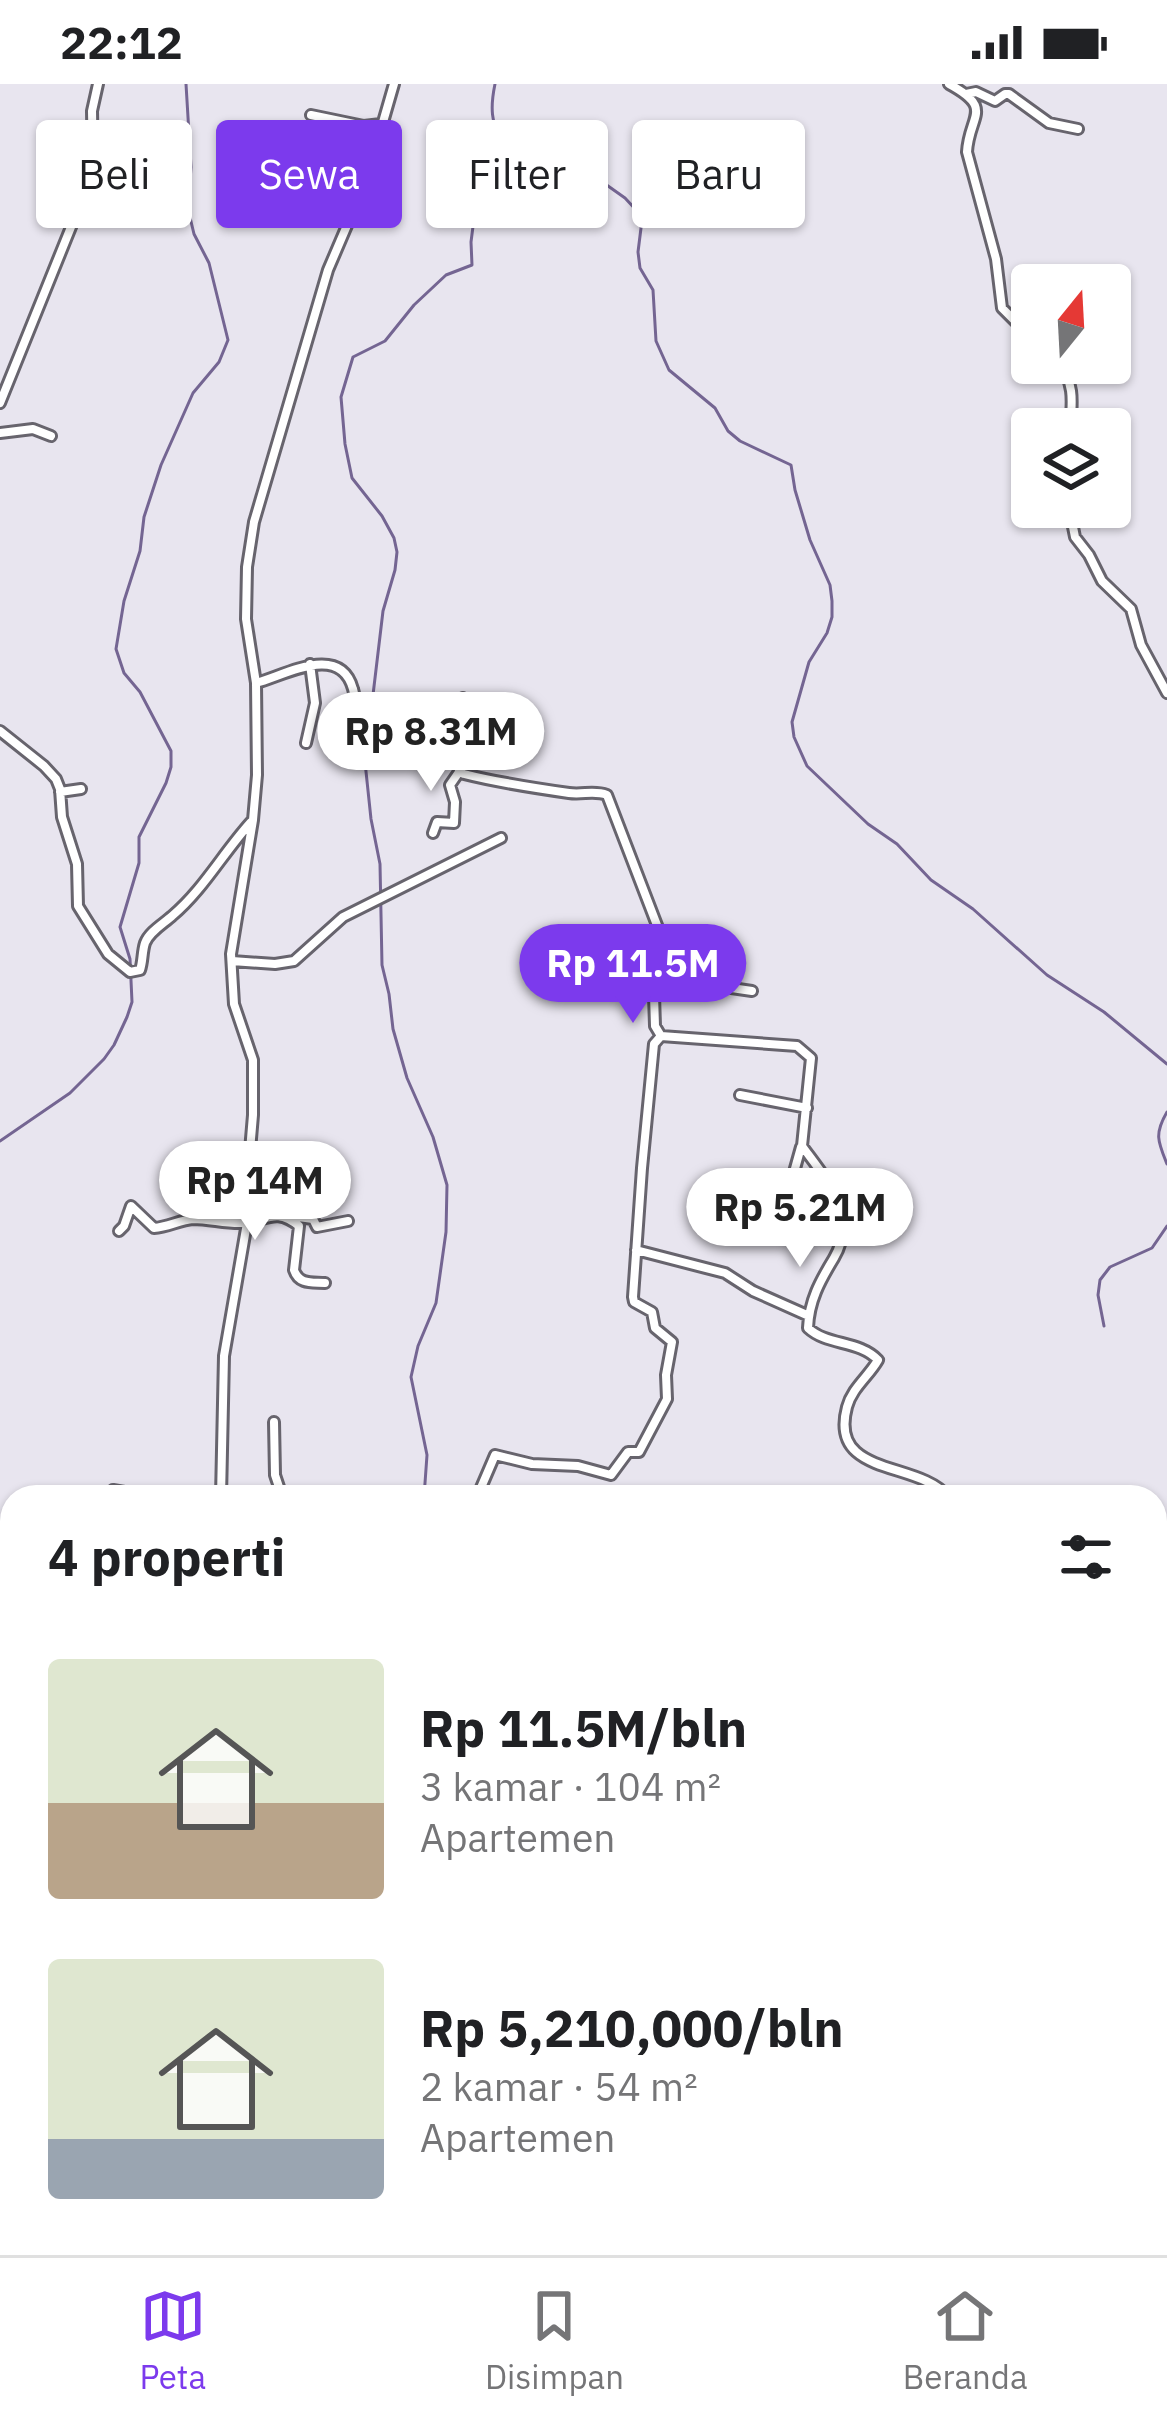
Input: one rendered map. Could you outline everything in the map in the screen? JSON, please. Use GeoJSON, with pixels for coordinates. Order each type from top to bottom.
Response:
{"type":"FeatureCollection","features":[{"type":"Feature","properties":{"kind":"street"},"geometry":{"type":"LineString","coordinates":[[0,403],[90,179],[92,111],[98,84]]}},
{"type":"Feature","properties":{"kind":"street"},"geometry":{"type":"LineString","coordinates":[[383,120],[394,84]]}},
{"type":"Feature","properties":{"kind":"street"},"geometry":{"type":"LineString","coordinates":[[949,84],[976,106],[978,119],[967,152],[996,259],[1002,308],[1011,319]]}},
{"type":"Feature","properties":{"kind":"street"},"geometry":{"type":"LineString","coordinates":[[966,94],[978,92],[994,101],[1009,94],[1049,123],[1078,129]]}},
{"type":"Feature","properties":{"kind":"street"},"geometry":{"type":"LineString","coordinates":[[311,116],[332,120]]}},
{"type":"Feature","properties":{"kind":"street"},"geometry":{"type":"LineString","coordinates":[[221,1485],[224,1356],[247,1223],[254,1080],[253,1060],[234,1004],[232,961],[257,775],[247,567],[254,521],[328,270],[346,228]]}},
{"type":"Feature","properties":{"kind":"street"},"geometry":{"type":"LineString","coordinates":[[0,433],[33,429],[51,436]]}},
{"type":"Feature","properties":{"kind":"street"},"geometry":{"type":"LineString","coordinates":[[1073,528],[1102,581],[1128,604],[1141,645],[1167,693]]}},
{"type":"Feature","properties":{"kind":"street"},"geometry":{"type":"LineString","coordinates":[[256,683],[310,664],[326,666],[348,676],[359,728],[442,724],[455,729]]}},
{"type":"Feature","properties":{"kind":"street"},"geometry":{"type":"LineString","coordinates":[[306,743],[315,704],[310,664]]}},
{"type":"Feature","properties":{"kind":"street"},"geometry":{"type":"LineString","coordinates":[[433,833],[437,822],[454,823],[451,785],[459,772],[455,729],[463,698]]}},
{"type":"Feature","properties":{"kind":"street"},"geometry":{"type":"LineString","coordinates":[[0,731],[56,779],[77,864],[78,906],[108,954],[130,973],[143,965],[150,934],[205,883],[253,820]]}},
{"type":"Feature","properties":{"kind":"street"},"geometry":{"type":"LineString","coordinates":[[459,772],[523,787],[607,795],[660,933],[655,1026],[661,1036]]}},
{"type":"Feature","properties":{"kind":"street"},"geometry":{"type":"LineString","coordinates":[[60,793],[81,789]]}},
{"type":"Feature","properties":{"kind":"street"},"geometry":{"type":"LineString","coordinates":[[232,961],[294,961],[344,917],[501,838]]}},
{"type":"Feature","properties":{"kind":"street"},"geometry":{"type":"LineString","coordinates":[[655,992],[681,993],[697,983],[752,991]]}},
{"type":"Feature","properties":{"kind":"street"},"geometry":{"type":"LineString","coordinates":[[661,1036],[770,1043],[804,1050],[811,1058],[802,1146],[784,1208]]}},
{"type":"Feature","properties":{"kind":"street"},"geometry":{"type":"LineString","coordinates":[[482,1485],[495,1455],[611,1474],[626,1453],[639,1453],[667,1399],[666,1375],[673,1345],[655,1328],[652,1312],[634,1302],[654,1044],[661,1036]]}},
{"type":"Feature","properties":{"kind":"street"},"geometry":{"type":"LineString","coordinates":[[740,1095],[807,1108]]}},
{"type":"Feature","properties":{"kind":"street"},"geometry":{"type":"LineString","coordinates":[[802,1146],[836,1195],[843,1218],[838,1248],[820,1279],[808,1328],[811,1333],[868,1350],[878,1360],[847,1405],[845,1427],[852,1450],[866,1460],[937,1485]]}},
{"type":"Feature","properties":{"kind":"street"},"geometry":{"type":"LineString","coordinates":[[119,1231],[131,1206],[154,1228],[191,1219],[247,1223],[277,1215],[311,1219],[317,1227],[348,1221]]}},
{"type":"Feature","properties":{"kind":"street"},"geometry":{"type":"LineString","coordinates":[[277,1215],[299,1226],[296,1276],[305,1282],[325,1282]]}},
{"type":"Feature","properties":{"kind":"street"},"geometry":{"type":"LineString","coordinates":[[636,1250],[725,1273],[809,1316]]}},
{"type":"Feature","properties":{"kind":"street"},"geometry":{"type":"LineString","coordinates":[[274,1422],[277,1485]]}},
{"type":"Feature","properties":{"kind":"waterway"},"geometry":{"type":"LineString","coordinates":[[0,1141],[70,1093],[104,1059],[132,1002],[130,959],[120,927],[139,863],[139,837],[166,783],[171,751],[140,692],[124,673],[116,649],[144,517],[161,465],[193,393],[219,362],[228,340],[209,263],[188,209],[191,167],[186,84]]}},
{"type":"Feature","properties":{"kind":"waterway"},"geometry":{"type":"LineString","coordinates":[[425,1485],[427,1455],[411,1377],[436,1303],[447,1185],[433,1137],[407,1078],[382,965],[380,864],[365,762],[383,611],[397,552],[382,516],[352,478],[341,397],[353,357],[385,341],[446,275],[472,265],[477,195],[504,155],[492,113],[495,84]]}},
{"type":"Feature","properties":{"kind":"waterway"},"geometry":{"type":"LineString","coordinates":[[608,186],[638,212],[640,268],[653,290],[656,341],[669,370],[715,408],[740,441],[791,465],[832,601],[827,633],[809,662],[792,722],[807,766],[931,880],[1167,1064]]}},
{"type":"Feature","properties":{"kind":"waterway"},"geometry":{"type":"LineString","coordinates":[[1167,1112],[1159,1138],[1167,1164]]}},
{"type":"Feature","properties":{"kind":"waterway"},"geometry":{"type":"LineString","coordinates":[[1104,1326],[1100,1280],[1110,1267],[1152,1248],[1167,1226]]}}]}
